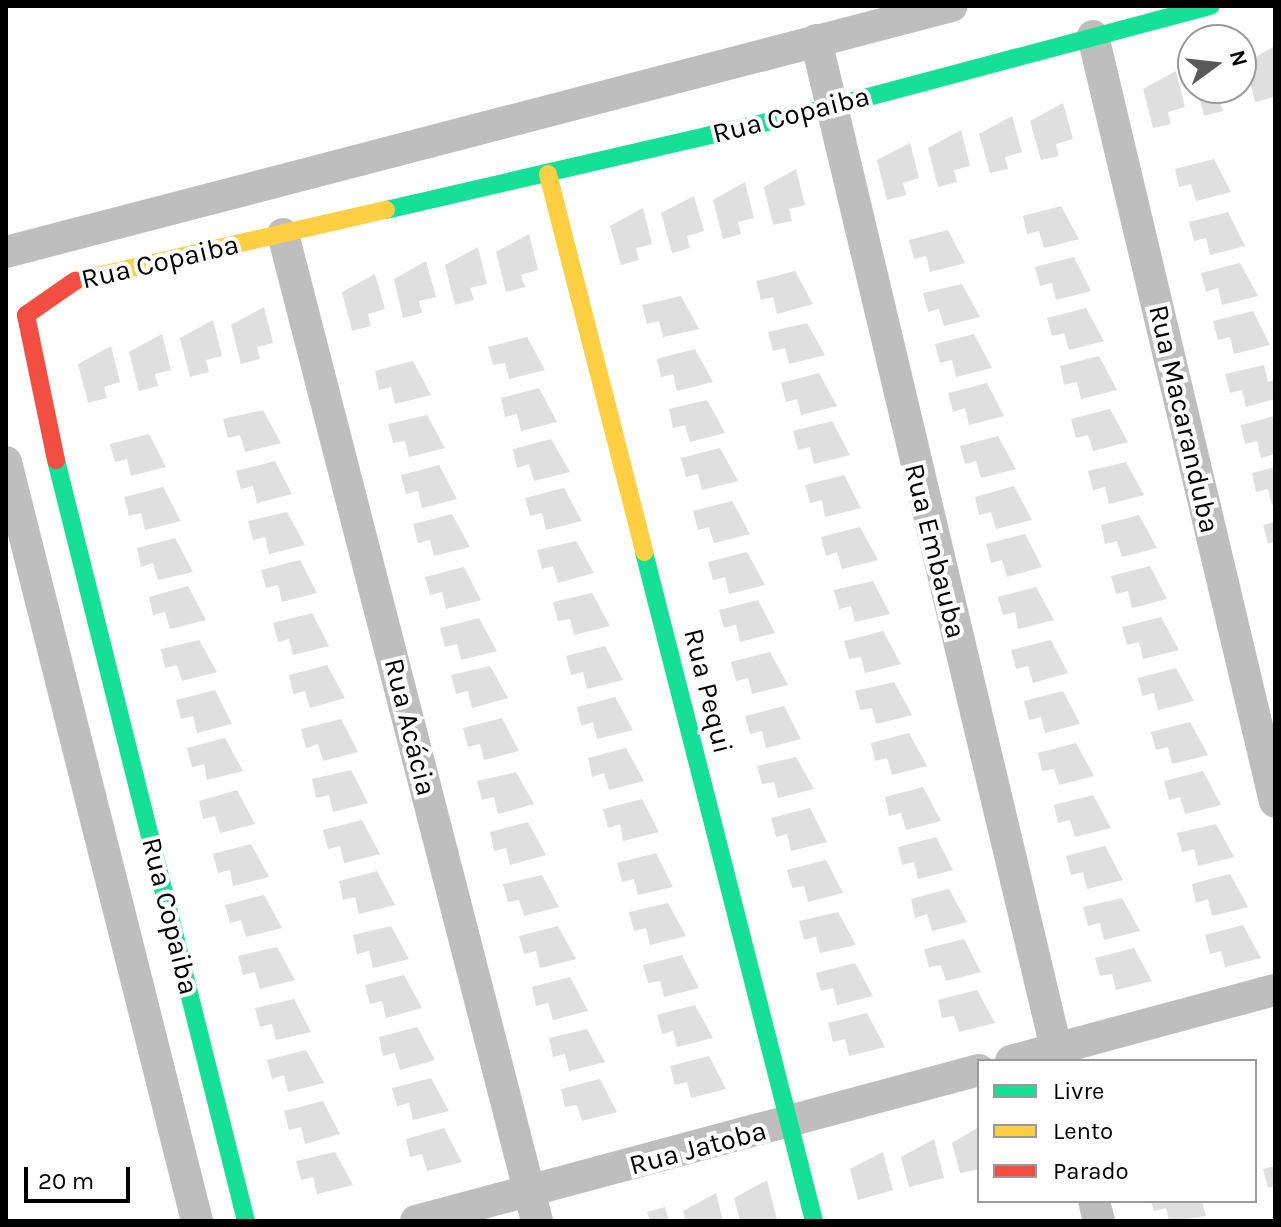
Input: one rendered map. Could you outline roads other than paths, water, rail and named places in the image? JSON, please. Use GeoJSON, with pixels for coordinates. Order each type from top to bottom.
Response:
{"type":"FeatureCollection","features":[{"type":"Feature","properties":{"kind":"street","name":"Rua Copaiba"},"geometry":{"type":"LineString","coordinates":[[6,252],[952,6]]}},
{"type":"Feature","properties":{"kind":"street","name":"Rua Copaiba"},"geometry":{"type":"LineString","coordinates":[[246,1221],[28,349],[26,315],[67,283],[827,108],[1211,6]]}},
{"type":"Feature","properties":{"kind":"street","name":"Rua Macaranduba"},"geometry":{"type":"LineString","coordinates":[[1093,36],[1275,802]]}},
{"type":"Feature","properties":{"kind":"street","name":"Rua Embauba"},"geometry":{"type":"LineString","coordinates":[[816,40],[827,108],[1057,1055]]}},
{"type":"Feature","properties":{"kind":"street","name":"Rua Pequi"},"geometry":{"type":"LineString","coordinates":[[548,174],[814,1221]]}},
{"type":"Feature","properties":{"kind":"street","name":"Rua Acácia"},"geometry":{"type":"LineString","coordinates":[[283,234],[534,1207]]}},
{"type":"Feature","properties":{"kind":"street","name":"Rua Copaiba"},"geometry":{"type":"LineString","coordinates":[[6,462],[197,1221]]}},
{"type":"Feature","properties":{"kind":"street"},"geometry":{"type":"LineString","coordinates":[[1026,1059],[1057,1055],[1275,990]]}},
{"type":"Feature","properties":{"kind":"street","name":"Rua Jatoba"},"geometry":{"type":"LineString","coordinates":[[416,1221],[534,1207],[788,1124],[977,1071]]}}]}
